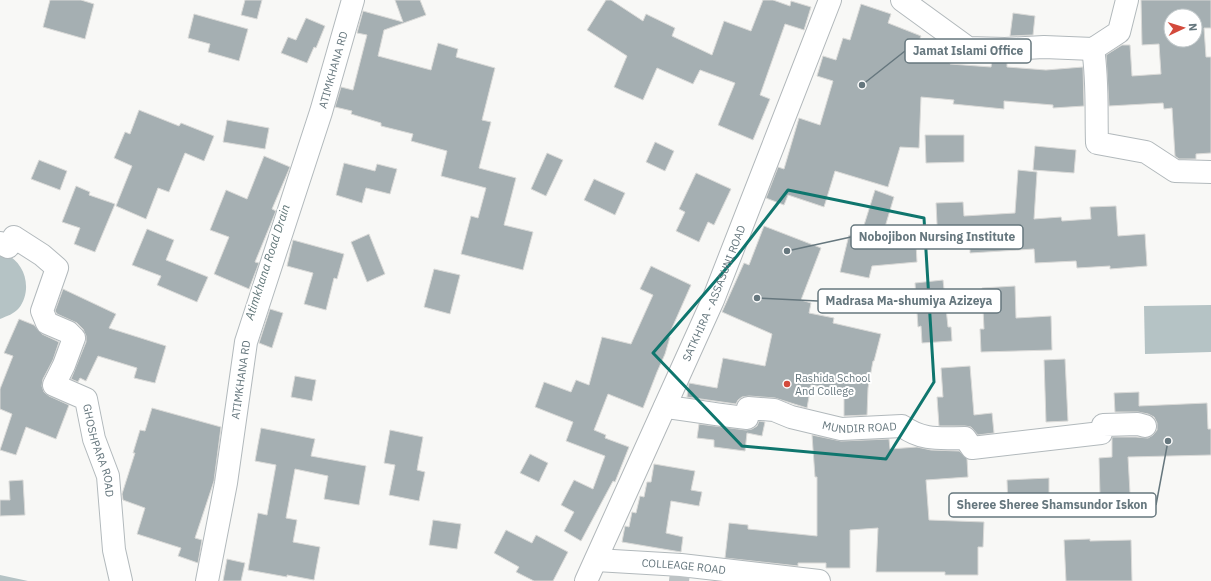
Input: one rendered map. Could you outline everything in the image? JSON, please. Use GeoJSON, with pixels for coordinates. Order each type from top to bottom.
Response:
{"type":"FeatureCollection","features":[{"type":"Feature","properties":{"kind":"street","name":"ATIMKHANA RD"},"geometry":{"type":"LineString","coordinates":[[207,581],[226,484],[246,342],[321,112],[353,0]]}},
{"type":"Feature","properties":{"kind":"street","name":"SATKHIRA - ASSASUNI ROAD"},"geometry":{"type":"LineString","coordinates":[[586,581],[713,300],[830,0]]}},
{"type":"Feature","properties":{"kind":"street"},"geometry":{"type":"LineString","coordinates":[[902,0],[968,48],[1005,49],[1044,47],[1093,49],[1119,32],[1127,0]]}},
{"type":"Feature","properties":{"kind":"street"},"geometry":{"type":"LineString","coordinates":[[1093,49],[1096,70],[1097,143],[1146,152],[1175,171],[1211,172]]}},
{"type":"Feature","properties":{"kind":"street","name":"GHOSHPARA ROAD"},"geometry":{"type":"LineString","coordinates":[[7,240],[42,255],[57,268],[42,311],[47,323],[68,332],[74,338],[64,365],[54,385],[86,399],[94,439],[108,476],[114,550],[121,581]]}},
{"type":"Feature","properties":{"kind":"street","name":"MUNDIR ROAD"},"geometry":{"type":"LineString","coordinates":[[665,407],[747,418],[748,408],[774,410],[791,417],[841,429],[902,426],[908,431],[922,437],[965,438],[972,448],[1101,433],[1103,425],[1138,424],[1146,426]]}},
{"type":"Feature","properties":{"kind":"street","name":"COLLEAGE ROAD"},"geometry":{"type":"LineString","coordinates":[[596,560],[680,573],[819,581]]}},
{"type":"Feature","properties":{"kind":"highlighted area"},"geometry":{"type":"Polygon","coordinates":[[[788,190],[924,218],[934,382],[886,459],[742,446],[653,353],[737,256],[788,190]]]}},
{"type":"Feature","properties":{"kind":"shaded area"},"geometry":{"type":"Polygon","coordinates":[[[0,252],[15,260],[21,267],[26,283],[26,292],[19,308],[13,313],[0,319],[0,252]]]}},
{"type":"Feature","properties":{"kind":"shaded area"},"geometry":{"type":"Polygon","coordinates":[[[1211,305],[1211,352],[1145,354],[1144,306],[1211,305]]]}},
{"type":"Feature","properties":{"kind":"shaded area"},"geometry":{"type":"Polygon","coordinates":[[[0,575],[28,581],[0,581],[0,575]]]}},
{"type":"Feature","properties":{"kind":"building"},"geometry":{"type":"Polygon","coordinates":[[[50,0],[81,0],[94,4],[85,39],[43,27],[50,0]]]}},
{"type":"Feature","properties":{"kind":"building"},"geometry":{"type":"Polygon","coordinates":[[[245,0],[262,0],[257,19],[241,15],[245,0]]]}},
{"type":"Feature","properties":{"kind":"building"},"geometry":{"type":"Polygon","coordinates":[[[395,0],[420,0],[426,15],[384,30],[378,56],[431,70],[438,43],[458,49],[456,57],[495,68],[482,120],[491,122],[479,168],[516,178],[504,225],[533,232],[523,270],[461,254],[471,216],[478,218],[486,188],[441,176],[447,151],[411,141],[413,134],[381,126],[381,123],[351,114],[352,111],[335,107],[341,87],[353,90],[367,35],[357,33],[363,11],[403,22],[395,0]]]}},
{"type":"Feature","properties":{"kind":"building"},"geometry":{"type":"Polygon","coordinates":[[[606,0],[611,0],[643,21],[646,14],[675,28],[672,36],[712,55],[724,21],[751,31],[763,0],[773,0],[790,6],[791,1],[811,7],[804,30],[785,24],[760,95],[770,99],[753,140],[718,125],[735,83],[700,70],[693,84],[657,68],[643,100],[614,87],[627,56],[587,30],[606,0]]]}},
{"type":"Feature","properties":{"kind":"building"},"geometry":{"type":"Polygon","coordinates":[[[1141,0],[1211,0],[1211,28],[1204,28],[1206,57],[1211,57],[1211,153],[1196,154],[1196,159],[1179,159],[1175,156],[1172,108],[1164,109],[1163,103],[1109,106],[1106,55],[1122,45],[1130,45],[1132,76],[1161,74],[1159,44],[1142,45],[1141,0]]]}},
{"type":"Feature","properties":{"kind":"building"},"geometry":{"type":"Polygon","coordinates":[[[861,4],[891,14],[888,23],[921,36],[915,51],[951,55],[950,64],[991,67],[992,61],[1007,61],[1007,67],[1046,70],[1083,67],[1084,106],[1053,108],[1053,105],[1004,101],[1004,109],[953,104],[954,100],[921,97],[919,148],[900,147],[888,187],[835,171],[824,207],[788,195],[784,205],[766,198],[778,167],[784,169],[799,118],[820,125],[833,81],[817,76],[823,56],[836,60],[843,38],[850,40],[861,4]]]}},
{"type":"Feature","properties":{"kind":"building"},"geometry":{"type":"Polygon","coordinates":[[[1013,13],[1035,16],[1033,35],[1010,36],[1013,13]]]}},
{"type":"Feature","properties":{"kind":"building"},"geometry":{"type":"Polygon","coordinates":[[[194,14],[248,29],[239,61],[208,52],[210,44],[188,38],[194,14]]]}},
{"type":"Feature","properties":{"kind":"building"},"geometry":{"type":"Polygon","coordinates":[[[306,18],[325,26],[316,48],[314,47],[307,63],[281,53],[288,37],[296,40],[306,18]]]}},
{"type":"Feature","properties":{"kind":"building"},"geometry":{"type":"Polygon","coordinates":[[[139,110],[179,126],[181,123],[214,136],[204,161],[185,153],[169,192],[158,188],[146,219],[116,206],[132,166],[114,158],[125,132],[130,134],[139,110]]]}},
{"type":"Feature","properties":{"kind":"building"},"geometry":{"type":"Polygon","coordinates":[[[227,120],[269,128],[265,149],[223,142],[227,120]]]}},
{"type":"Feature","properties":{"kind":"building"},"geometry":{"type":"Polygon","coordinates":[[[925,135],[964,135],[964,162],[926,163],[925,135]]]}},
{"type":"Feature","properties":{"kind":"building"},"geometry":{"type":"Polygon","coordinates":[[[655,142],[674,151],[665,171],[646,162],[655,142]]]}},
{"type":"Feature","properties":{"kind":"building"},"geometry":{"type":"Polygon","coordinates":[[[1035,146],[1076,150],[1074,173],[1033,170],[1035,146]]]}},
{"type":"Feature","properties":{"kind":"building"},"geometry":{"type":"Polygon","coordinates":[[[547,153],[563,160],[546,196],[531,189],[547,153]]]}},
{"type":"Feature","properties":{"kind":"building"},"geometry":{"type":"Polygon","coordinates":[[[264,156],[290,167],[272,209],[276,211],[255,262],[259,263],[249,289],[214,274],[229,237],[210,230],[226,190],[247,199],[264,156]]]}},
{"type":"Feature","properties":{"kind":"building"},"geometry":{"type":"Polygon","coordinates":[[[39,160],[67,171],[60,190],[31,179],[39,160]]]}},
{"type":"Feature","properties":{"kind":"building"},"geometry":{"type":"Polygon","coordinates":[[[344,163],[375,171],[377,164],[397,169],[390,194],[366,188],[362,203],[336,195],[344,163]]]}},
{"type":"Feature","properties":{"kind":"building"},"geometry":{"type":"Polygon","coordinates":[[[1018,170],[1037,172],[1034,219],[1061,217],[1062,221],[1091,219],[1090,207],[1116,206],[1118,236],[1145,234],[1147,266],[1110,269],[1110,266],[1077,268],[1076,261],[1035,263],[1034,249],[970,253],[970,242],[938,244],[936,203],[963,202],[964,216],[1015,213],[1018,170]]]}},
{"type":"Feature","properties":{"kind":"building"},"geometry":{"type":"Polygon","coordinates":[[[696,173],[731,189],[714,225],[708,222],[699,242],[676,231],[685,212],[679,209],[696,173]]]}},
{"type":"Feature","properties":{"kind":"building"},"geometry":{"type":"Polygon","coordinates":[[[594,179],[625,193],[615,215],[584,200],[594,179]]]}},
{"type":"Feature","properties":{"kind":"building"},"geometry":{"type":"Polygon","coordinates":[[[76,186],[90,192],[89,195],[115,204],[95,252],[74,244],[80,228],[62,222],[76,186]]]}},
{"type":"Feature","properties":{"kind":"building"},"geometry":{"type":"Polygon","coordinates":[[[875,190],[894,197],[879,247],[916,243],[917,262],[872,266],[869,278],[840,272],[849,235],[860,238],[875,190]]]}},
{"type":"Feature","properties":{"kind":"building"},"geometry":{"type":"Polygon","coordinates":[[[764,226],[821,248],[801,300],[811,303],[809,313],[834,318],[833,323],[881,334],[873,361],[868,388],[867,415],[844,416],[844,391],[811,385],[807,408],[775,398],[749,396],[742,397],[736,404],[687,397],[689,383],[717,388],[723,358],[765,366],[772,334],[722,312],[744,263],[749,265],[764,226]]]}},
{"type":"Feature","properties":{"kind":"building"},"geometry":{"type":"Polygon","coordinates":[[[147,229],[174,240],[166,260],[208,277],[197,302],[157,285],[161,276],[132,265],[147,229]]]}},
{"type":"Feature","properties":{"kind":"building"},"geometry":{"type":"Polygon","coordinates":[[[369,234],[385,274],[367,282],[351,242],[369,234]]]}},
{"type":"Feature","properties":{"kind":"building"},"geometry":{"type":"Polygon","coordinates":[[[293,240],[344,254],[337,279],[334,278],[326,310],[304,304],[313,273],[287,266],[293,240]]]}},
{"type":"Feature","properties":{"kind":"building"},"geometry":{"type":"Polygon","coordinates":[[[651,266],[691,285],[668,337],[670,337],[665,354],[643,408],[608,394],[594,430],[606,435],[605,438],[629,447],[615,482],[613,481],[581,541],[564,531],[574,512],[561,505],[574,480],[593,489],[605,456],[566,441],[573,422],[535,407],[544,382],[571,392],[576,380],[589,385],[602,337],[631,344],[653,295],[640,289],[651,266]]]}},
{"type":"Feature","properties":{"kind":"building"},"geometry":{"type":"Polygon","coordinates":[[[434,269],[460,275],[450,314],[424,307],[434,269]]]}},
{"type":"Feature","properties":{"kind":"building"},"geometry":{"type":"Polygon","coordinates":[[[943,280],[948,327],[951,327],[952,341],[922,343],[921,326],[918,327],[915,283],[943,280]]]}},
{"type":"Feature","properties":{"kind":"building"},"geometry":{"type":"Polygon","coordinates":[[[1015,286],[1016,318],[1051,316],[1052,350],[981,352],[980,329],[984,329],[982,288],[1015,286]]]}},
{"type":"Feature","properties":{"kind":"building"},"geometry":{"type":"Polygon","coordinates":[[[63,289],[116,314],[109,328],[166,346],[155,383],[134,378],[137,368],[98,356],[86,381],[80,378],[78,382],[71,379],[86,342],[86,336],[83,329],[77,323],[57,314],[55,311],[63,289]]]}},
{"type":"Feature","properties":{"kind":"building"},"geometry":{"type":"Polygon","coordinates":[[[270,309],[283,313],[272,348],[259,343],[270,309]]]}},
{"type":"Feature","properties":{"kind":"building"},"geometry":{"type":"Polygon","coordinates":[[[19,319],[34,325],[42,334],[59,342],[53,360],[43,379],[42,386],[44,392],[49,396],[69,405],[56,439],[26,427],[16,455],[0,450],[12,414],[0,409],[0,389],[13,356],[4,353],[19,319]]]}},
{"type":"Feature","properties":{"kind":"building"},"geometry":{"type":"Polygon","coordinates":[[[1065,359],[1068,421],[1046,422],[1044,360],[1065,359]]]}},
{"type":"Feature","properties":{"kind":"building"},"geometry":{"type":"Polygon","coordinates":[[[970,366],[974,415],[992,413],[994,433],[978,435],[971,427],[939,426],[937,397],[943,397],[941,368],[970,366]]]}},
{"type":"Feature","properties":{"kind":"building"},"geometry":{"type":"Polygon","coordinates":[[[295,376],[316,380],[312,401],[291,397],[295,376]]]}},
{"type":"Feature","properties":{"kind":"building"},"geometry":{"type":"Polygon","coordinates":[[[1139,392],[1139,406],[1207,403],[1208,429],[1211,429],[1211,455],[1128,457],[1130,493],[1100,494],[1099,458],[1112,457],[1112,437],[1148,438],[1157,430],[1157,423],[1154,417],[1148,414],[1138,412],[1115,412],[1114,393],[1139,392]]]}},
{"type":"Feature","properties":{"kind":"building"},"geometry":{"type":"Polygon","coordinates":[[[152,408],[221,427],[214,481],[195,538],[202,540],[198,563],[178,556],[181,548],[137,534],[145,508],[123,500],[122,494],[135,453],[133,453],[140,430],[145,431],[152,408]]]}},
{"type":"Feature","properties":{"kind":"building"},"geometry":{"type":"Polygon","coordinates":[[[759,421],[765,422],[762,436],[747,433],[745,451],[714,447],[714,440],[697,438],[699,424],[746,430],[757,426],[759,421]]]}},
{"type":"Feature","properties":{"kind":"building"},"geometry":{"type":"Polygon","coordinates":[[[261,428],[315,439],[311,456],[366,466],[359,505],[324,499],[328,476],[295,469],[286,518],[297,520],[293,542],[320,547],[314,580],[248,570],[258,513],[267,515],[276,465],[255,461],[261,428]]]}},
{"type":"Feature","properties":{"kind":"building"},"geometry":{"type":"Polygon","coordinates":[[[390,430],[423,437],[417,470],[425,472],[419,501],[389,495],[395,465],[384,463],[390,430]]]}},
{"type":"Feature","properties":{"kind":"building"},"geometry":{"type":"Polygon","coordinates":[[[812,435],[841,441],[889,439],[890,449],[917,447],[931,450],[959,451],[967,459],[968,477],[926,480],[929,520],[984,522],[983,547],[978,547],[978,575],[945,575],[945,572],[876,572],[878,528],[850,530],[850,568],[826,568],[826,563],[798,563],[798,566],[725,558],[729,523],[748,525],[748,529],[817,536],[817,477],[815,477],[812,435]]]}},
{"type":"Feature","properties":{"kind":"building"},"geometry":{"type":"Polygon","coordinates":[[[530,454],[548,463],[539,482],[520,473],[530,454]]]}},
{"type":"Feature","properties":{"kind":"building"},"geometry":{"type":"Polygon","coordinates":[[[654,464],[695,471],[691,490],[702,492],[699,506],[671,501],[666,533],[683,537],[681,552],[622,542],[625,526],[629,527],[632,512],[636,513],[640,496],[644,497],[647,482],[651,482],[654,464]]]}},
{"type":"Feature","properties":{"kind":"building"},"geometry":{"type":"Polygon","coordinates":[[[1049,478],[1049,505],[1008,506],[1007,480],[1049,478]]]}},
{"type":"Feature","properties":{"kind":"building"},"geometry":{"type":"Polygon","coordinates":[[[23,480],[25,515],[0,516],[0,500],[10,500],[9,481],[23,480]]]}},
{"type":"Feature","properties":{"kind":"building"},"geometry":{"type":"Polygon","coordinates":[[[433,520],[461,524],[457,549],[429,545],[433,520]]]}},
{"type":"Feature","properties":{"kind":"building"},"geometry":{"type":"Polygon","coordinates":[[[506,530],[532,543],[536,535],[568,552],[553,581],[534,581],[516,572],[519,567],[494,553],[506,530]]]}},
{"type":"Feature","properties":{"kind":"building"},"geometry":{"type":"Polygon","coordinates":[[[1090,539],[1090,541],[1131,540],[1132,581],[1066,581],[1064,540],[1090,539]]]}},
{"type":"Feature","properties":{"kind":"building"},"geometry":{"type":"Polygon","coordinates":[[[227,559],[245,563],[241,581],[223,581],[227,559]]]}},
{"type":"Feature","properties":{"kind":"place","name":"Jamat Islami Office"},"geometry":{"type":"Point","coordinates":[862,85]}},
{"type":"Feature","properties":{"kind":"place","name":"Nobojibon Nursing Institute"},"geometry":{"type":"Point","coordinates":[787,251]}},
{"type":"Feature","properties":{"kind":"place","name":"Madrasa Ma-shumiya Azizeya"},"geometry":{"type":"Point","coordinates":[757,298]}},
{"type":"Feature","properties":{"kind":"place","name":"Rashida School And College"},"geometry":{"type":"Point","coordinates":[787,384]}},
{"type":"Feature","properties":{"kind":"place","name":"Sheree Sheree Shamsundor Iskon"},"geometry":{"type":"Point","coordinates":[1168,441]}},
{"type":"Feature","properties":{"kind":"water label","name":"Atimkhana Road Drain"},"geometry":{"type":"Point","coordinates":[267,262]}}]}
